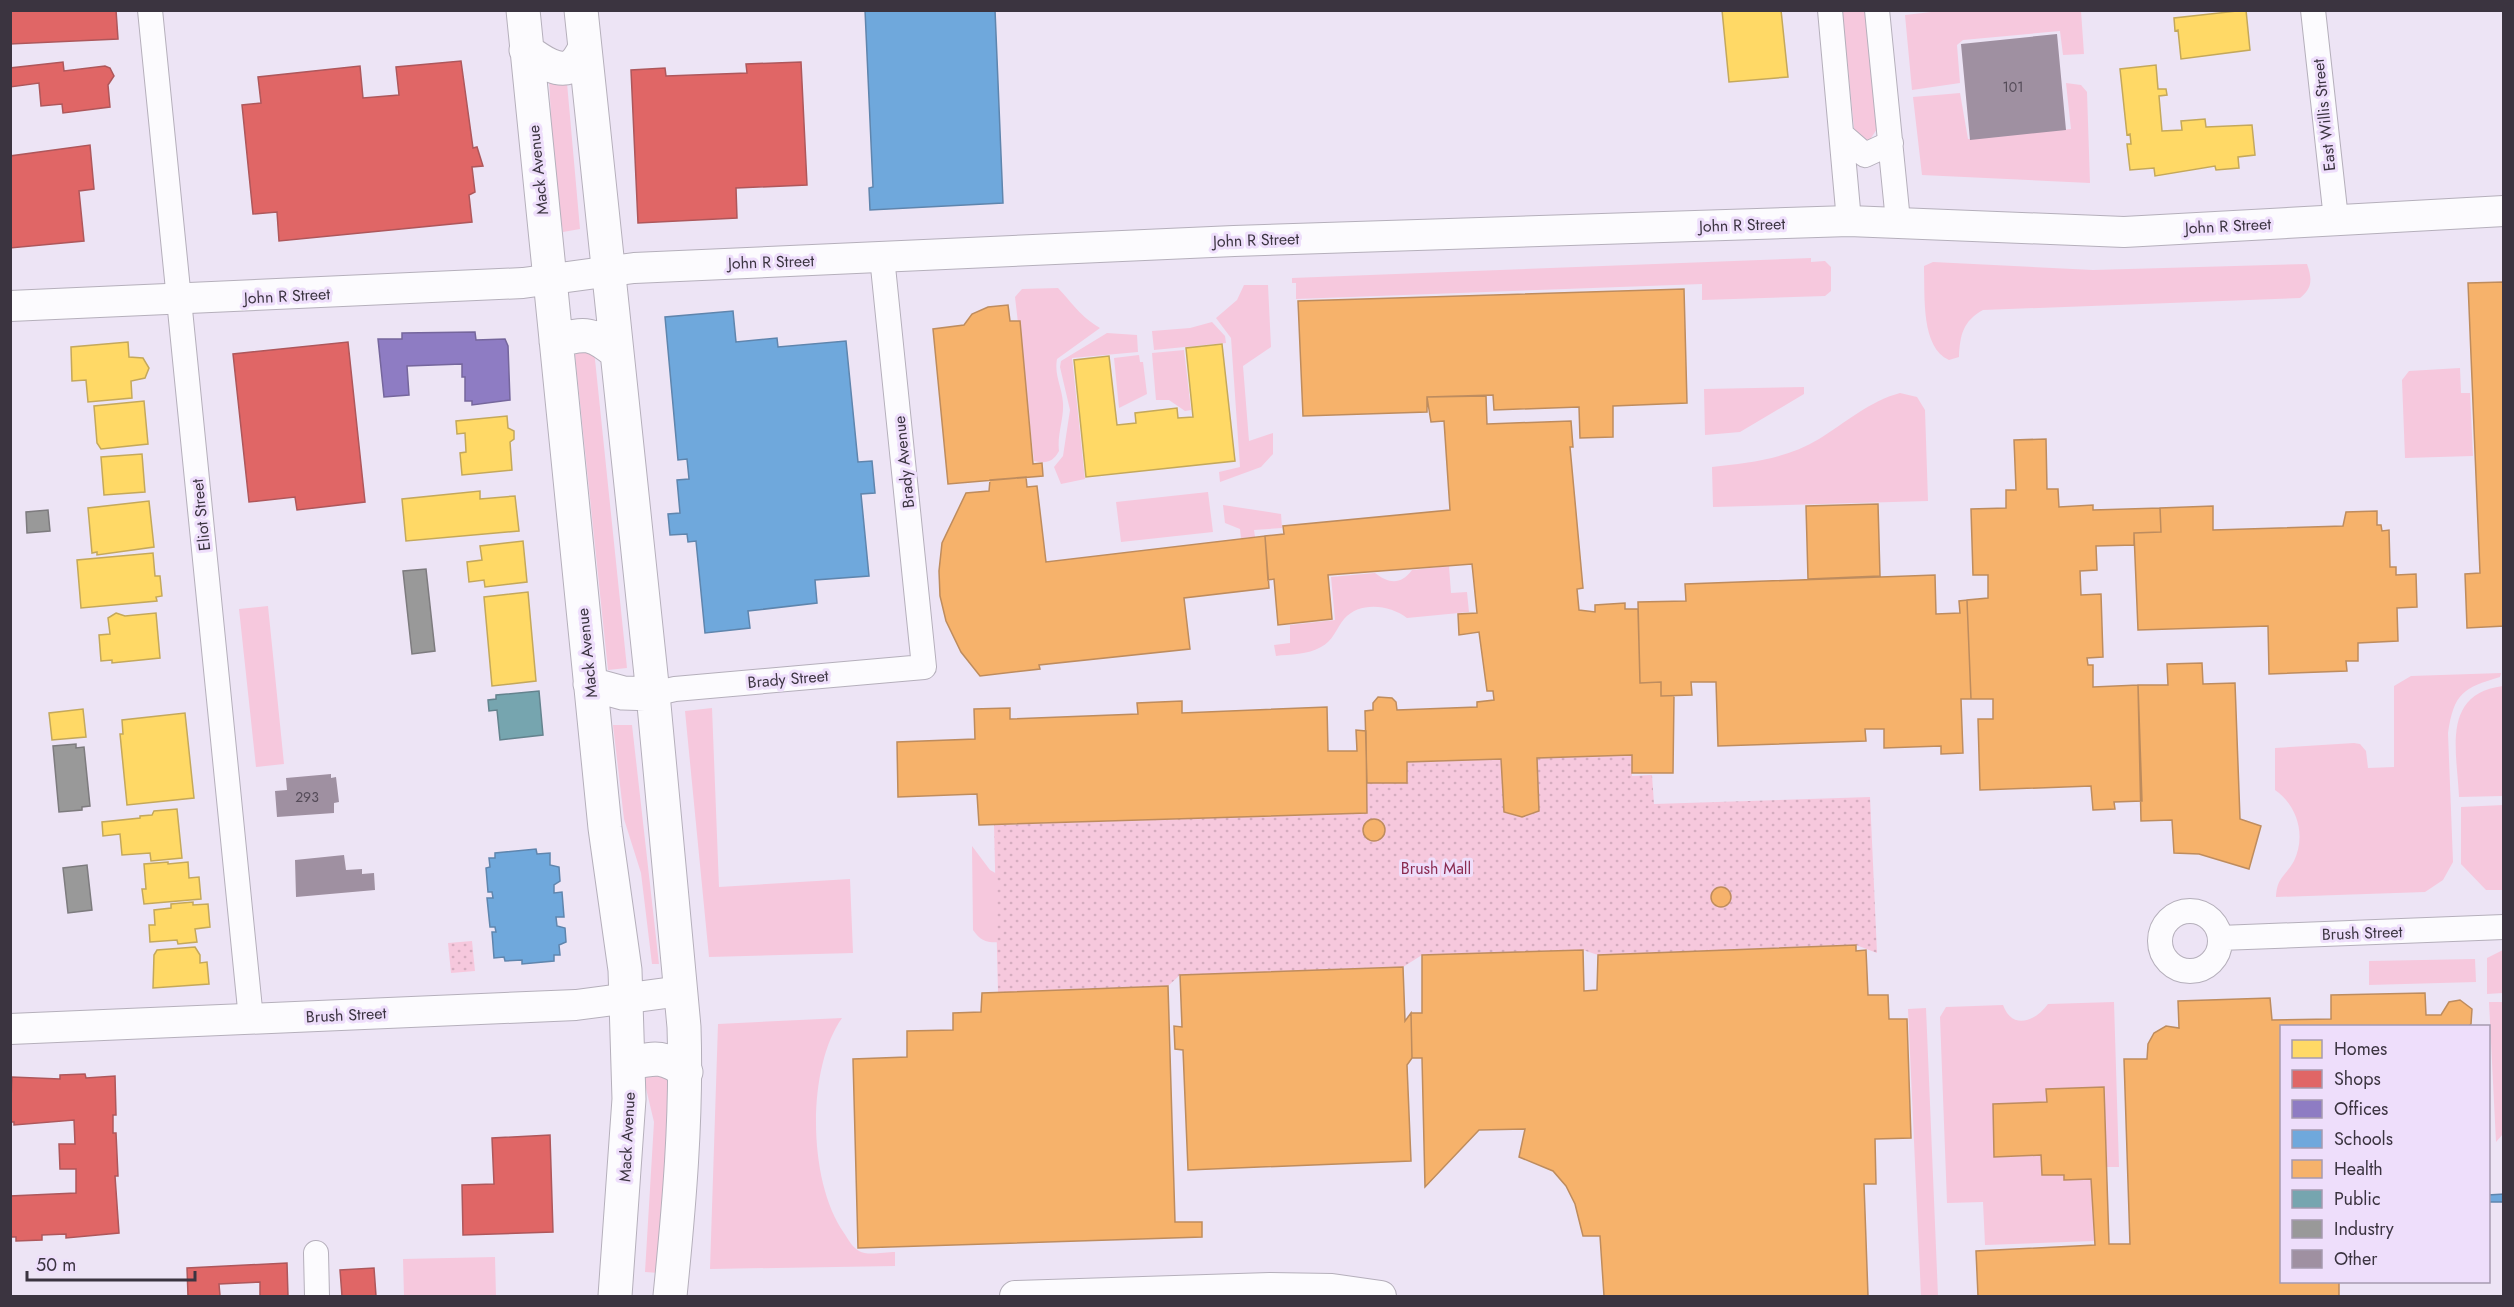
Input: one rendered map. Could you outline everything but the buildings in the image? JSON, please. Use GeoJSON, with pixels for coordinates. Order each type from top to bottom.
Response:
{"type":"FeatureCollection","features":[{"type":"Feature","properties":{"kind":"main road","name":"Mack Avenue"},"geometry":{"type":"LineString","coordinates":[[523,10],[610,879],[625,970],[627,997],[629,1063],[626,1160],[615,1296]]}},
{"type":"Feature","properties":{"kind":"main road"},"geometry":{"type":"LineString","coordinates":[[581,10],[653,694],[681,991],[686,1072],[681,1179],[670,1296]]}},
{"type":"Feature","properties":{"kind":"main road"},"geometry":{"type":"LineString","coordinates":[[526,50],[539,60],[564,67],[574,64],[585,48]]}},
{"type":"Feature","properties":{"kind":"main road"},"geometry":{"type":"LineString","coordinates":[[556,341],[588,334],[617,352]]}},
{"type":"Feature","properties":{"kind":"main road"},"geometry":{"type":"LineString","coordinates":[[590,684],[623,693],[653,694]]}},
{"type":"Feature","properties":{"kind":"main road"},"geometry":{"type":"LineString","coordinates":[[629,1063],[655,1058],[670,1061],[686,1072]]}},
{"type":"Feature","properties":{"kind":"street","name":"Eliot Street"},"geometry":{"type":"LineString","coordinates":[[150,10],[251,1019]]}},
{"type":"Feature","properties":{"kind":"street"},"geometry":{"type":"LineString","coordinates":[[1830,10],[1849,221]]}},
{"type":"Feature","properties":{"kind":"street"},"geometry":{"type":"LineString","coordinates":[[1877,10],[1898,221]]}},
{"type":"Feature","properties":{"kind":"street","name":"East Willis Street"},"geometry":{"type":"LineString","coordinates":[[2313,10],[2336,219]]}},
{"type":"Feature","properties":{"kind":"street"},"geometry":{"type":"LineString","coordinates":[[1842,135],[1865,155],[1891,142]]}},
{"type":"Feature","properties":{"kind":"street","name":"John R Street"},"geometry":{"type":"LineString","coordinates":[[10,306],[180,301],[523,283],[608,271],[1226,241],[1849,221],[1898,221],[2124,232],[2504,211]]}},
{"type":"Feature","properties":{"kind":"street","name":"Brady Avenue"},"geometry":{"type":"LineString","coordinates":[[882,257],[924,667]]}},
{"type":"Feature","properties":{"kind":"street","name":"Brady Street"},"geometry":{"type":"LineString","coordinates":[[653,694],[675,689],[924,667]]}},
{"type":"Feature","properties":{"kind":"street","name":"Brush Street"},"geometry":{"type":"LineString","coordinates":[[2220,938],[2504,927]]}},
{"type":"Feature","properties":{"kind":"street","name":"Brush Street"},"geometry":{"type":"LineString","coordinates":[[10,1029],[576,1005],[681,991]]}},
{"type":"Feature","properties":{"kind":"street"},"geometry":{"type":"LineString","coordinates":[[316,1253],[317,1296]]}},
{"type":"Feature","properties":{"kind":"street"},"geometry":{"type":"LineString","coordinates":[[1015,1296],[1300,1288],[1332,1289],[1381,1296]]}},
{"type":"Feature","properties":{"kind":"green space"},"geometry":{"type":"Polygon","coordinates":[[[1949,10],[2081,11],[2084,54],[2063,55],[2060,31],[1963,40],[1957,45],[1960,83],[1912,90],[1905,15],[1949,10]]]}},
{"type":"Feature","properties":{"kind":"green space"},"geometry":{"type":"Polygon","coordinates":[[[1842,11],[1865,11],[1877,129],[1869,141],[1855,133],[1842,11]]]}},
{"type":"Feature","properties":{"kind":"green space"},"geometry":{"type":"Polygon","coordinates":[[[549,80],[567,83],[580,229],[563,232],[554,170],[549,80]]]}},
{"type":"Feature","properties":{"kind":"green space"},"geometry":{"type":"Polygon","coordinates":[[[2066,83],[2081,85],[2087,92],[2090,183],[1922,175],[1913,97],[1960,93],[1968,139],[2071,129],[2066,83]]]}},
{"type":"Feature","properties":{"kind":"green space"},"geometry":{"type":"Polygon","coordinates":[[[1811,258],[1811,262],[1825,261],[1831,267],[1831,291],[1825,296],[1702,300],[1702,284],[1296,299],[1296,283],[1292,283],[1292,278],[1811,258]]]}},
{"type":"Feature","properties":{"kind":"green space"},"geometry":{"type":"Polygon","coordinates":[[[1933,262],[2093,270],[2307,264],[2310,282],[2309,287],[2300,298],[1983,310],[1971,319],[1964,329],[1959,357],[1949,360],[1933,345],[1926,320],[1924,266],[1933,262]]]}},
{"type":"Feature","properties":{"kind":"green space"},"geometry":{"type":"Polygon","coordinates":[[[1244,285],[1268,285],[1271,347],[1243,366],[1249,441],[1273,433],[1273,454],[1261,467],[1220,482],[1219,472],[1240,467],[1231,338],[1216,318],[1237,300],[1244,285]]]}},
{"type":"Feature","properties":{"kind":"green space"},"geometry":{"type":"Polygon","coordinates":[[[1058,288],[1082,314],[1100,328],[1057,359],[1063,403],[1059,451],[1052,460],[1038,462],[1034,461],[1015,297],[1022,289],[1058,288]]]}},
{"type":"Feature","properties":{"kind":"green space"},"geometry":{"type":"Polygon","coordinates":[[[1212,322],[1225,336],[1226,343],[1154,350],[1152,331],[1190,328],[1212,322]]]}},
{"type":"Feature","properties":{"kind":"green space"},"geometry":{"type":"Polygon","coordinates":[[[1107,333],[1137,335],[1138,352],[1072,358],[1085,479],[1061,484],[1054,467],[1063,456],[1070,410],[1060,367],[1061,361],[1107,333]]]}},
{"type":"Feature","properties":{"kind":"green space"},"geometry":{"type":"Polygon","coordinates":[[[579,348],[594,350],[627,668],[608,670],[575,355],[579,348]]]}},
{"type":"Feature","properties":{"kind":"green space"},"geometry":{"type":"Polygon","coordinates":[[[1184,350],[1191,410],[1185,411],[1169,400],[1156,400],[1152,353],[1184,350]]]}},
{"type":"Feature","properties":{"kind":"green space"},"geometry":{"type":"Polygon","coordinates":[[[1139,355],[1140,362],[1143,362],[1147,394],[1119,408],[1114,358],[1139,355]]]}},
{"type":"Feature","properties":{"kind":"green space"},"geometry":{"type":"Polygon","coordinates":[[[2460,368],[2461,393],[2470,393],[2473,456],[2405,458],[2402,380],[2409,371],[2460,368]]]}},
{"type":"Feature","properties":{"kind":"green space"},"geometry":{"type":"Polygon","coordinates":[[[1804,387],[1804,394],[1740,432],[1705,435],[1704,389],[1804,387]]]}},
{"type":"Feature","properties":{"kind":"green space"},"geometry":{"type":"Polygon","coordinates":[[[1900,393],[1917,397],[1925,410],[1928,501],[1713,507],[1712,467],[1753,462],[1794,451],[1819,439],[1878,401],[1900,393]]]}},
{"type":"Feature","properties":{"kind":"green space"},"geometry":{"type":"Polygon","coordinates":[[[1208,492],[1213,532],[1121,542],[1116,502],[1208,492]]]}},
{"type":"Feature","properties":{"kind":"green space"},"geometry":{"type":"Polygon","coordinates":[[[1223,505],[1281,514],[1282,528],[1254,530],[1255,537],[1241,538],[1240,529],[1225,523],[1223,505]]]}},
{"type":"Feature","properties":{"kind":"green space"},"geometry":{"type":"Polygon","coordinates":[[[1449,566],[1451,593],[1467,592],[1469,612],[1407,618],[1392,610],[1366,607],[1358,609],[1344,619],[1331,638],[1316,650],[1276,656],[1274,645],[1290,643],[1290,625],[1335,620],[1331,577],[1375,573],[1390,581],[1395,581],[1404,578],[1412,570],[1449,566]]]}},
{"type":"Feature","properties":{"kind":"green space"},"geometry":{"type":"Polygon","coordinates":[[[268,606],[284,764],[256,767],[239,609],[268,606]]]}},
{"type":"Feature","properties":{"kind":"green space"},"geometry":{"type":"Polygon","coordinates":[[[2501,673],[2500,677],[2477,685],[2462,694],[2453,709],[2448,733],[2453,862],[2443,880],[2425,892],[2276,897],[2280,881],[2298,851],[2299,832],[2298,822],[2289,804],[2275,790],[2275,748],[2354,743],[2360,744],[2366,751],[2368,768],[2394,767],[2394,686],[2411,676],[2501,673]]]}},
{"type":"Feature","properties":{"kind":"green space"},"geometry":{"type":"Polygon","coordinates":[[[2503,686],[2503,796],[2459,797],[2456,744],[2461,713],[2470,700],[2483,691],[2503,686]]]}},
{"type":"Feature","properties":{"kind":"green space"},"geometry":{"type":"Polygon","coordinates":[[[712,708],[719,887],[850,879],[853,953],[709,957],[685,711],[712,708]]]}},
{"type":"Feature","properties":{"kind":"green space"},"geometry":{"type":"Polygon","coordinates":[[[613,725],[632,725],[659,964],[652,964],[641,873],[624,819],[613,725]]]}},
{"type":"Feature","properties":{"kind":"green space","name":"Brush Mall"},"geometry":{"type":"Polygon","coordinates":[[[1632,755],[1632,776],[1652,775],[1654,804],[1870,797],[1877,953],[1856,945],[1598,955],[1583,950],[1422,955],[1403,967],[1180,975],[1168,986],[998,993],[994,825],[1367,813],[1367,783],[1407,783],[1407,762],[1501,759],[1504,812],[1522,816],[1539,811],[1537,758],[1632,755]]]}},
{"type":"Feature","properties":{"kind":"green space"},"geometry":{"type":"Polygon","coordinates":[[[2503,805],[2503,890],[2486,890],[2461,864],[2461,807],[2503,805]]]}},
{"type":"Feature","properties":{"kind":"green space"},"geometry":{"type":"Polygon","coordinates":[[[972,846],[990,870],[1004,878],[1002,942],[985,941],[973,930],[972,846]]]}},
{"type":"Feature","properties":{"kind":"green space"},"geometry":{"type":"Polygon","coordinates":[[[472,941],[475,971],[451,973],[448,943],[472,941]]]}},
{"type":"Feature","properties":{"kind":"green space"},"geometry":{"type":"Polygon","coordinates":[[[2503,950],[2503,993],[2487,994],[2487,958],[2503,950]]]}},
{"type":"Feature","properties":{"kind":"green space"},"geometry":{"type":"Polygon","coordinates":[[[2475,959],[2476,982],[2369,985],[2369,961],[2475,959]]]}},
{"type":"Feature","properties":{"kind":"green space"},"geometry":{"type":"Polygon","coordinates":[[[2114,1002],[2119,1167],[2107,1167],[2104,1087],[2047,1089],[2047,1102],[1993,1104],[1995,1157],[2041,1155],[2042,1175],[2064,1175],[2064,1180],[2091,1179],[2094,1241],[1985,1245],[1983,1202],[1947,1203],[1940,1017],[1946,1007],[2003,1005],[2012,1018],[2024,1021],[2037,1015],[2048,1004],[2114,1002]]]}},
{"type":"Feature","properties":{"kind":"green space"},"geometry":{"type":"Polygon","coordinates":[[[2489,1002],[2503,1002],[2504,1005],[2503,1134],[2496,1142],[2489,1002]]]}},
{"type":"Feature","properties":{"kind":"green space"},"geometry":{"type":"Polygon","coordinates":[[[1926,1008],[1938,1296],[1921,1296],[1908,1009],[1926,1008]]]}},
{"type":"Feature","properties":{"kind":"green space"},"geometry":{"type":"Polygon","coordinates":[[[842,1018],[830,1040],[822,1066],[817,1095],[818,1156],[823,1185],[832,1211],[852,1245],[859,1251],[867,1253],[895,1252],[895,1266],[710,1269],[718,1024],[842,1018]]]}},
{"type":"Feature","properties":{"kind":"green space"},"geometry":{"type":"Polygon","coordinates":[[[670,1073],[659,1273],[645,1272],[654,1122],[644,1080],[646,1074],[670,1073]]]}},
{"type":"Feature","properties":{"kind":"green space"},"geometry":{"type":"Polygon","coordinates":[[[495,1257],[496,1296],[404,1296],[403,1259],[495,1257]]]}}]}
